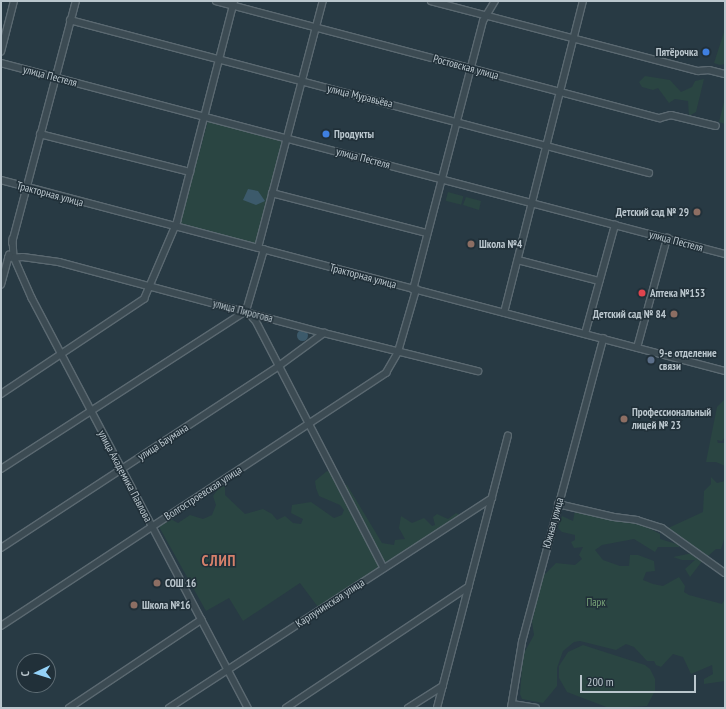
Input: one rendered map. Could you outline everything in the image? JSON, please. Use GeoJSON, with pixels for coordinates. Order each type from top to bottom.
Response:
{"type":"FeatureCollection","features":[{"type":"Feature","properties":{"kind":"street"},"geometry":{"type":"LineString","coordinates":[[1,52],[14,1]]}},
{"type":"Feature","properties":{"kind":"street"},"geometry":{"type":"LineString","coordinates":[[1,285],[11,258],[13,239],[26,187],[76,1]]}},
{"type":"Feature","properties":{"kind":"street","name":"Ростовская улица"},"geometry":{"type":"LineString","coordinates":[[216,1],[234,3],[316,27],[660,118],[670,115],[716,126]]}},
{"type":"Feature","properties":{"kind":"street"},"geometry":{"type":"LineString","coordinates":[[1,469],[246,311],[272,194],[323,1]]}},
{"type":"Feature","properties":{"kind":"street"},"geometry":{"type":"LineString","coordinates":[[431,1],[698,71],[709,70],[725,74]]}},
{"type":"Feature","properties":{"kind":"street","name":"Волгостроевская улица"},"geometry":{"type":"LineString","coordinates":[[1,626],[386,373],[398,352],[415,290],[427,233],[471,68],[486,16],[495,1]]}},
{"type":"Feature","properties":{"kind":"street"},"geometry":{"type":"LineString","coordinates":[[504,313],[545,145],[583,1]]}},
{"type":"Feature","properties":{"kind":"street"},"geometry":{"type":"LineString","coordinates":[[1,394],[144,299],[148,288],[152,284],[174,226],[190,172],[234,3]]}},
{"type":"Feature","properties":{"kind":"street","name":"улица Муравьёва"},"geometry":{"type":"LineString","coordinates":[[70,20],[457,121],[649,173]]}},
{"type":"Feature","properties":{"kind":"street","name":"улица Пестеля"},"geometry":{"type":"LineString","coordinates":[[1,63],[725,254]]}},
{"type":"Feature","properties":{"kind":"street"},"geometry":{"type":"LineString","coordinates":[[40,134],[190,172]]}},
{"type":"Feature","properties":{"kind":"street","name":"Тракторная улица"},"geometry":{"type":"LineString","coordinates":[[1,180],[725,371]]}},
{"type":"Feature","properties":{"kind":"street"},"geometry":{"type":"LineString","coordinates":[[272,194],[427,233]]}},
{"type":"Feature","properties":{"kind":"street"},"geometry":{"type":"LineString","coordinates":[[585,334],[615,224]]}},
{"type":"Feature","properties":{"kind":"street"},"geometry":{"type":"LineString","coordinates":[[637,348],[667,238]]}},
{"type":"Feature","properties":{"kind":"street","name":"улица Пирогова"},"geometry":{"type":"LineString","coordinates":[[11,258],[59,262],[148,288],[246,311],[324,333],[478,371]]}},
{"type":"Feature","properties":{"kind":"street","name":"улица Академика Павлова"},"geometry":{"type":"LineString","coordinates":[[11,258],[28,296],[61,354],[248,708]]}},
{"type":"Feature","properties":{"kind":"street"},"geometry":{"type":"LineString","coordinates":[[518,260],[600,281]]}},
{"type":"Feature","properties":{"kind":"street"},"geometry":{"type":"LineString","coordinates":[[246,311],[256,321],[384,568]]}},
{"type":"Feature","properties":{"kind":"street","name":"улица Баумана"},"geometry":{"type":"LineString","coordinates":[[1,548],[279,366],[324,333]]}},
{"type":"Feature","properties":{"kind":"street","name":"Южная улица"},"geometry":{"type":"LineString","coordinates":[[512,706],[522,642],[603,339]]}},
{"type":"Feature","properties":{"kind":"street"},"geometry":{"type":"LineString","coordinates":[[437,708],[508,436]]}},
{"type":"Feature","properties":{"kind":"street","name":"Карпунинская улица"},"geometry":{"type":"LineString","coordinates":[[169,708],[492,498]]}},
{"type":"Feature","properties":{"kind":"street"},"geometry":{"type":"LineString","coordinates":[[558,504],[614,517],[637,520],[662,528],[725,573]]}},
{"type":"Feature","properties":{"kind":"street"},"geometry":{"type":"LineString","coordinates":[[286,708],[468,587]]}},
{"type":"Feature","properties":{"kind":"street"},"geometry":{"type":"LineString","coordinates":[[69,708],[201,620]]}},
{"type":"Feature","properties":{"kind":"street"},"geometry":{"type":"LineString","coordinates":[[408,708],[443,686]]}},
{"type":"Feature","properties":{"kind":"street"},"geometry":{"type":"LineString","coordinates":[[512,706],[536,708]]}},
{"type":"Feature","properties":{"kind":"green space"},"geometry":{"type":"Polygon","coordinates":[[[724,32],[725,64],[720,65],[714,63],[724,32]]]}},
{"type":"Feature","properties":{"kind":"green space"},"geometry":{"type":"Polygon","coordinates":[[[645,76],[670,80],[681,92],[692,87],[695,81],[704,79],[696,112],[689,116],[688,101],[675,99],[669,103],[658,88],[653,90],[642,87],[639,82],[645,76]]]}},
{"type":"Feature","properties":{"kind":"green space"},"geometry":{"type":"Polygon","coordinates":[[[725,98],[725,124],[719,122],[725,98]]]}},
{"type":"Feature","properties":{"kind":"green space"},"geometry":{"type":"Polygon","coordinates":[[[208,121],[283,140],[258,243],[254,245],[180,223],[208,121]]]}},
{"type":"Feature","properties":{"kind":"green space"},"geometry":{"type":"Polygon","coordinates":[[[448,192],[463,196],[461,205],[446,201],[448,192]]]}},
{"type":"Feature","properties":{"kind":"green space"},"geometry":{"type":"Polygon","coordinates":[[[466,197],[481,201],[479,210],[463,205],[466,197]]]}},
{"type":"Feature","properties":{"kind":"green space"},"geometry":{"type":"Polygon","coordinates":[[[725,399],[725,437],[722,441],[717,440],[718,443],[725,443],[725,466],[716,462],[706,462],[717,407],[725,399]]]}},
{"type":"Feature","properties":{"kind":"green space"},"geometry":{"type":"Polygon","coordinates":[[[327,471],[333,473],[341,486],[347,485],[382,543],[394,545],[395,540],[405,539],[399,528],[401,516],[412,523],[424,518],[432,526],[435,525],[433,517],[437,514],[448,519],[456,513],[462,516],[318,607],[300,583],[243,621],[229,598],[206,611],[158,525],[169,518],[178,523],[190,515],[203,519],[212,515],[216,505],[213,496],[221,485],[225,486],[225,495],[245,514],[263,509],[272,514],[277,520],[285,516],[293,523],[301,524],[303,519],[291,513],[292,505],[311,502],[334,518],[342,515],[344,510],[340,505],[319,496],[316,488],[315,481],[327,471]]]}},
{"type":"Feature","properties":{"kind":"green space"},"geometry":{"type":"Polygon","coordinates":[[[711,477],[717,483],[725,481],[725,536],[721,549],[716,549],[708,556],[666,529],[703,512],[704,491],[711,484],[711,477]]]}},
{"type":"Feature","properties":{"kind":"green space","name":"Парк"},"geometry":{"type":"Polygon","coordinates":[[[575,511],[637,522],[660,534],[660,539],[680,545],[679,547],[658,547],[655,552],[634,539],[602,545],[595,550],[603,560],[620,566],[629,566],[630,555],[638,555],[654,561],[655,571],[646,572],[643,580],[653,584],[663,586],[679,577],[685,586],[684,592],[689,595],[722,604],[725,599],[725,681],[704,684],[704,679],[713,674],[712,665],[691,674],[683,657],[673,654],[661,667],[656,665],[654,661],[647,661],[634,647],[626,644],[616,650],[580,641],[574,642],[563,651],[557,668],[557,686],[543,703],[522,699],[520,694],[523,655],[534,635],[532,622],[543,576],[556,563],[575,565],[582,559],[579,555],[583,547],[574,548],[571,542],[575,540],[575,535],[562,532],[558,528],[562,516],[573,521],[575,511]]]}},
{"type":"Feature","properties":{"kind":"green space"},"geometry":{"type":"Polygon","coordinates":[[[693,553],[703,560],[690,577],[685,569],[695,560],[682,560],[673,557],[693,553]]]}},
{"type":"Feature","properties":{"kind":"green space"},"geometry":{"type":"Polygon","coordinates":[[[583,645],[645,665],[650,669],[655,679],[655,691],[647,706],[609,708],[567,692],[559,678],[559,666],[568,652],[583,645]]]}},
{"type":"Feature","properties":{"kind":"water"},"geometry":{"type":"Polygon","coordinates":[[[248,189],[258,191],[265,201],[256,205],[243,200],[248,189]]]}},
{"type":"Feature","properties":{"kind":"water"},"geometry":{"type":"Polygon","coordinates":[[[300,330],[304,330],[306,331],[306,339],[300,340],[297,337],[297,333],[300,330]]]}},
{"type":"Feature","properties":{"kind":"place","name":"Пятёрочка"},"geometry":{"type":"Point","coordinates":[706,52]}},
{"type":"Feature","properties":{"kind":"place","name":"Продукты"},"geometry":{"type":"Point","coordinates":[326,134]}},
{"type":"Feature","properties":{"kind":"place","name":"Детский сад № 29"},"geometry":{"type":"Point","coordinates":[697,212]}},
{"type":"Feature","properties":{"kind":"place","name":"Школа №4"},"geometry":{"type":"Point","coordinates":[471,244]}},
{"type":"Feature","properties":{"kind":"place","name":"Аптека №153"},"geometry":{"type":"Point","coordinates":[642,293]}},
{"type":"Feature","properties":{"kind":"place","name":"Детский сад № 84"},"geometry":{"type":"Point","coordinates":[674,314]}},
{"type":"Feature","properties":{"kind":"place","name":"9-е отделение связи"},"geometry":{"type":"Point","coordinates":[651,360]}},
{"type":"Feature","properties":{"kind":"place","name":"Профессиональный лицей № 23"},"geometry":{"type":"Point","coordinates":[624,419]}},
{"type":"Feature","properties":{"kind":"place","name":"СОШ 16"},"geometry":{"type":"Point","coordinates":[157,583]}},
{"type":"Feature","properties":{"kind":"place","name":"Школа №16"},"geometry":{"type":"Point","coordinates":[134,605]}},
{"type":"Feature","properties":{"kind":"district","name":"СЛИП"},"geometry":{"type":"Point","coordinates":[219,561]}}]}
